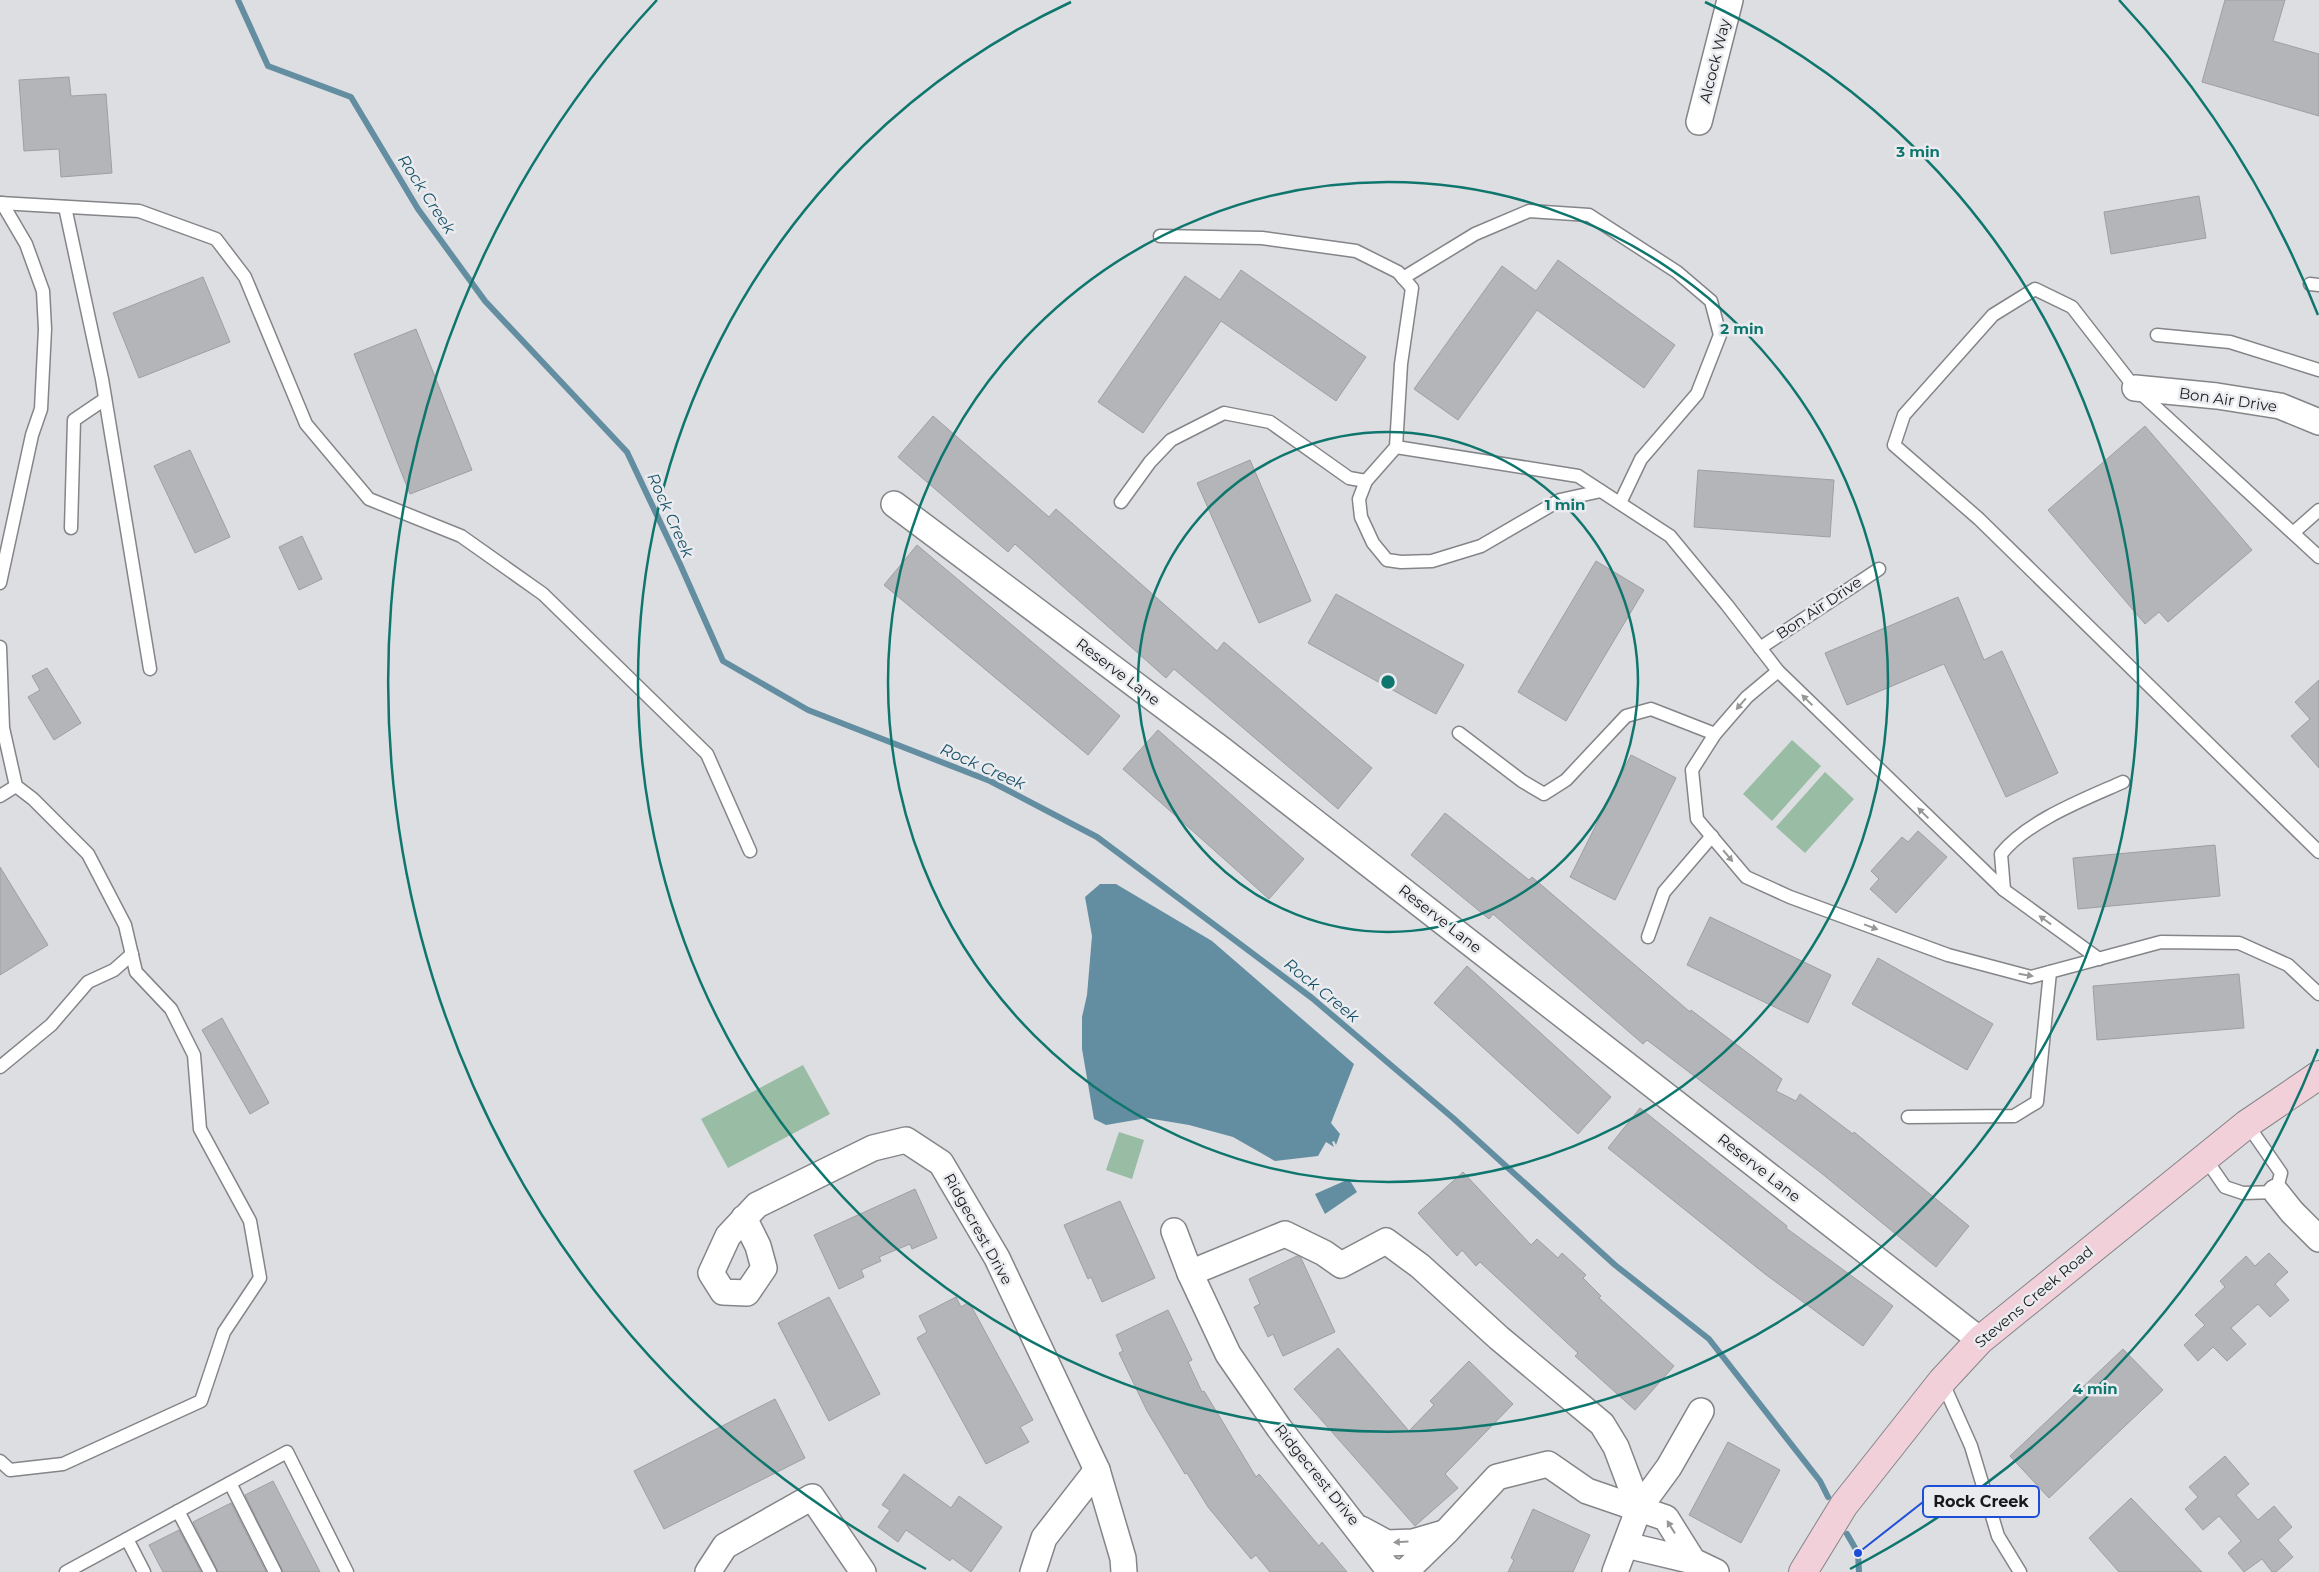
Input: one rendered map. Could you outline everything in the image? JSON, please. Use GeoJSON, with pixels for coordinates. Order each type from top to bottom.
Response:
{"type":"FeatureCollection","features":[{"type":"Feature","properties":{"kind":"street","name":"Alcock Way"},"geometry":{"type":"LineString","coordinates":[[1699,122],[1730,0]]}},
{"type":"Feature","properties":{"kind":"street","name":"Bon Air Drive"},"geometry":{"type":"LineString","coordinates":[[2135,388],[2217,396],[2280,406],[2319,422]]}},
{"type":"Feature","properties":{"kind":"street","name":"Reserve Lane"},"geometry":{"type":"LineString","coordinates":[[894,504],[1221,749],[1980,1340]]}},
{"type":"Feature","properties":{"kind":"street","name":"Stevens Creek Road"},"geometry":{"type":"LineString","coordinates":[[1803,1572],[1844,1505],[1942,1381],[1980,1340],[2247,1124],[2319,1075]]}},
{"type":"Feature","properties":{"kind":"street","name":"Ridgecrest Drive"},"geometry":{"type":"LineString","coordinates":[[744,1218],[757,1204],[873,1148],[906,1140],[941,1163],[997,1258],[1097,1470],[1123,1558],[1124,1572]]}},
{"type":"Feature","properties":{"kind":"street"},"geometry":{"type":"LineString","coordinates":[[2276,1192],[2292,1212],[2319,1239]]}},
{"type":"Feature","properties":{"kind":"street","name":"Ridgecrest Drive"},"geometry":{"type":"LineString","coordinates":[[1174,1231],[1190,1273],[1228,1354],[1279,1428],[1357,1526],[1387,1543],[1413,1542],[1448,1532]]}},
{"type":"Feature","properties":{"kind":"street"},"geometry":{"type":"LineString","coordinates":[[1190,1273],[1285,1234],[1341,1265],[1386,1241],[1420,1266],[1499,1338],[1602,1424],[1616,1447],[1639,1508]]}},
{"type":"Feature","properties":{"kind":"street"},"geometry":{"type":"LineString","coordinates":[[1615,1572],[1639,1508],[1668,1468],[1701,1411]]}},
{"type":"Feature","properties":{"kind":"street"},"geometry":{"type":"LineString","coordinates":[[1403,1572],[1448,1532],[1497,1476],[1548,1464],[1587,1490],[1666,1518],[1693,1561]]}},
{"type":"Feature","properties":{"kind":"street"},"geometry":{"type":"LineString","coordinates":[[1032,1572],[1044,1538],[1097,1470]]}},
{"type":"Feature","properties":{"kind":"street"},"geometry":{"type":"LineString","coordinates":[[708,1572],[724,1546],[812,1497],[863,1572]]}},
{"type":"Feature","properties":{"kind":"street"},"geometry":{"type":"LineString","coordinates":[[1357,1526],[1388,1569],[1397,1572]]}},
{"type":"Feature","properties":{"kind":"street"},"geometry":{"type":"LineString","coordinates":[[1626,1545],[1693,1561],[1716,1572]]}},
{"type":"Feature","properties":{"kind":"lane"},"geometry":{"type":"LineString","coordinates":[[1,203],[138,211],[216,239],[245,277],[306,424],[369,500],[461,536],[543,594],[707,754],[750,851]]}},
{"type":"Feature","properties":{"kind":"lane"},"geometry":{"type":"LineString","coordinates":[[0,583],[32,435],[41,409],[45,329],[43,291],[26,244],[1,203]]}},
{"type":"Feature","properties":{"kind":"lane"},"geometry":{"type":"LineString","coordinates":[[66,207],[105,399],[150,669]]}},
{"type":"Feature","properties":{"kind":"lane"},"geometry":{"type":"LineString","coordinates":[[1403,278],[1475,234],[1529,211],[1589,215],[1677,272],[1711,301],[1720,335],[1697,394],[1641,460],[1620,503]]}},
{"type":"Feature","properties":{"kind":"lane"},"geometry":{"type":"LineString","coordinates":[[1160,236],[1262,238],[1356,251],[1398,272],[1412,288],[1401,364],[1396,447],[1366,481],[1359,499],[1361,517],[1373,543],[1387,560],[1401,562],[1432,561],[1481,546],[1560,500],[1601,491]]}},
{"type":"Feature","properties":{"kind":"lane"},"geometry":{"type":"LineString","coordinates":[[2319,558],[2135,388],[2072,307],[2035,289],[1992,315],[1904,415],[1894,445],[1980,519],[2319,852]]}},
{"type":"Feature","properties":{"kind":"lane"},"geometry":{"type":"LineString","coordinates":[[2156,335],[2230,342],[2319,370]]}},
{"type":"Feature","properties":{"kind":"lane"},"geometry":{"type":"LineString","coordinates":[[71,528],[74,420],[105,399]]}},
{"type":"Feature","properties":{"kind":"lane"},"geometry":{"type":"LineString","coordinates":[[1121,502],[1150,462],[1171,440],[1224,413],[1270,422],[1349,478],[1366,481]]}},
{"type":"Feature","properties":{"kind":"lane"},"geometry":{"type":"LineString","coordinates":[[1396,447],[1578,476],[1670,536],[1778,671],[2004,890],[2099,959]]}},
{"type":"Feature","properties":{"kind":"lane"},"geometry":{"type":"LineString","coordinates":[[2293,534],[2319,510]]}},
{"type":"Feature","properties":{"kind":"lane","name":"Bon Air Drive"},"geometry":{"type":"LineString","coordinates":[[1760,648],[1879,568]]}},
{"type":"Feature","properties":{"kind":"lane"},"geometry":{"type":"LineString","coordinates":[[0,647],[4,728],[16,786],[33,798],[88,854],[125,926],[136,972],[170,1009],[194,1055],[200,1129],[250,1221],[260,1278],[224,1332],[201,1401],[63,1464],[10,1470],[0,1461]]}},
{"type":"Feature","properties":{"kind":"lane"},"geometry":{"type":"LineString","coordinates":[[1778,671],[1747,697],[1715,734],[1692,770],[1697,819],[1746,877],[1790,897],[1948,955],[2031,977],[2161,942],[2239,943],[2288,966],[2319,994]]}},
{"type":"Feature","properties":{"kind":"lane"},"geometry":{"type":"LineString","coordinates":[[1459,733],[1522,782],[1544,794],[1566,780],[1626,716],[1651,709],[1715,734]]}},
{"type":"Feature","properties":{"kind":"lane"},"geometry":{"type":"LineString","coordinates":[[2004,890],[2001,854],[2009,843],[2063,808],[2123,782]]}},
{"type":"Feature","properties":{"kind":"lane"},"geometry":{"type":"LineString","coordinates":[[0,796],[16,786]]}},
{"type":"Feature","properties":{"kind":"lane"},"geometry":{"type":"LineString","coordinates":[[1648,937],[1664,892],[1712,836]]}},
{"type":"Feature","properties":{"kind":"lane"},"geometry":{"type":"LineString","coordinates":[[0,1067],[51,1025],[88,982],[114,970],[132,954]]}},
{"type":"Feature","properties":{"kind":"lane"},"geometry":{"type":"LineString","coordinates":[[1908,1117],[2014,1116],[2037,1102],[2050,972]]}},
{"type":"Feature","properties":{"kind":"lane"},"geometry":{"type":"LineString","coordinates":[[2205,1158],[2225,1187],[2244,1193],[2276,1192],[2281,1173],[2247,1124]]}},
{"type":"Feature","properties":{"kind":"lane"},"geometry":{"type":"LineString","coordinates":[[1942,1381],[1971,1446],[1998,1536],[2020,1572]]}},
{"type":"Feature","properties":{"kind":"lane"},"geometry":{"type":"LineString","coordinates":[[66,1572],[287,1452],[347,1572]]}},
{"type":"Feature","properties":{"kind":"lane"},"geometry":{"type":"LineString","coordinates":[[230,1483],[275,1572]]}},
{"type":"Feature","properties":{"kind":"lane"},"geometry":{"type":"LineString","coordinates":[[178,1511],[210,1572]]}},
{"type":"Feature","properties":{"kind":"lane"},"geometry":{"type":"LineString","coordinates":[[127,1539],[144,1572]]}},
{"type":"Feature","properties":{"kind":"green space"},"geometry":{"type":"Polygon","coordinates":[[[1792,740],[1821,766],[1772,821],[1743,794],[1792,740]]]}},
{"type":"Feature","properties":{"kind":"green space"},"geometry":{"type":"Polygon","coordinates":[[[1825,772],[1854,799],[1805,853],[1776,827],[1825,772]]]}},
{"type":"Feature","properties":{"kind":"green space"},"geometry":{"type":"Polygon","coordinates":[[[803,1065],[830,1114],[728,1168],[701,1119],[803,1065]]]}},
{"type":"Feature","properties":{"kind":"green space"},"geometry":{"type":"Polygon","coordinates":[[[1119,1132],[1144,1140],[1132,1179],[1106,1170],[1119,1132]]]}},
{"type":"Feature","properties":{"kind":"water"},"geometry":{"type":"Polygon","coordinates":[[[1100,884],[1116,884],[1212,941],[1354,1064],[1331,1123],[1340,1134],[1336,1145],[1334,1141],[1332,1142],[1334,1147],[1326,1142],[1318,1156],[1275,1161],[1233,1137],[1189,1125],[1147,1118],[1106,1125],[1094,1119],[1082,1049],[1082,1017],[1087,995],[1092,936],[1085,897],[1100,884]]]}},
{"type":"Feature","properties":{"kind":"water"},"geometry":{"type":"Polygon","coordinates":[[[1349,1179],[1357,1192],[1325,1214],[1315,1194],[1349,1179]]]}},
{"type":"Feature","properties":{"kind":"building"},"geometry":{"type":"Polygon","coordinates":[[[2225,0],[2285,0],[2273,41],[2319,54],[2319,116],[2202,82],[2225,0]]]}},
{"type":"Feature","properties":{"kind":"building"},"geometry":{"type":"Polygon","coordinates":[[[69,77],[71,96],[106,94],[112,173],[61,177],[59,149],[24,151],[19,80],[69,77]]]}},
{"type":"Feature","properties":{"kind":"building"},"geometry":{"type":"Polygon","coordinates":[[[2199,196],[2206,238],[2111,254],[2104,212],[2199,196]]]}},
{"type":"Feature","properties":{"kind":"building"},"geometry":{"type":"Polygon","coordinates":[[[1558,260],[1675,345],[1644,388],[1537,310],[1458,420],[1414,389],[1502,266],[1536,291],[1558,260]]]}},
{"type":"Feature","properties":{"kind":"building"},"geometry":{"type":"Polygon","coordinates":[[[1241,270],[1366,357],[1336,401],[1221,321],[1143,433],[1098,402],[1185,276],[1220,300],[1241,270]]]}},
{"type":"Feature","properties":{"kind":"building"},"geometry":{"type":"Polygon","coordinates":[[[203,277],[230,342],[139,378],[113,313],[203,277]]]}},
{"type":"Feature","properties":{"kind":"building"},"geometry":{"type":"Polygon","coordinates":[[[416,329],[472,470],[410,494],[354,354],[416,329]]]}},
{"type":"Feature","properties":{"kind":"building"},"geometry":{"type":"Polygon","coordinates":[[[933,416],[1049,517],[1056,509],[1217,651],[1224,642],[1372,768],[1338,809],[1174,669],[1166,678],[1015,544],[1008,552],[898,457],[933,416]]]}},
{"type":"Feature","properties":{"kind":"building"},"geometry":{"type":"Polygon","coordinates":[[[2145,426],[2252,550],[2168,622],[2159,612],[2145,624],[2048,510],[2145,426]]]}},
{"type":"Feature","properties":{"kind":"building"},"geometry":{"type":"Polygon","coordinates":[[[190,450],[230,537],[195,553],[154,466],[190,450]]]}},
{"type":"Feature","properties":{"kind":"building"},"geometry":{"type":"Polygon","coordinates":[[[1250,460],[1311,601],[1259,623],[1197,483],[1250,460]]]}},
{"type":"Feature","properties":{"kind":"building"},"geometry":{"type":"Polygon","coordinates":[[[1698,470],[1834,480],[1830,537],[1694,527],[1698,470]]]}},
{"type":"Feature","properties":{"kind":"building"},"geometry":{"type":"Polygon","coordinates":[[[302,536],[322,579],[299,590],[279,547],[302,536]]]}},
{"type":"Feature","properties":{"kind":"building"},"geometry":{"type":"Polygon","coordinates":[[[917,545],[1120,716],[1088,755],[884,585],[917,545]]]}},
{"type":"Feature","properties":{"kind":"building"},"geometry":{"type":"Polygon","coordinates":[[[1596,561],[1644,590],[1566,721],[1518,692],[1596,561]]]}},
{"type":"Feature","properties":{"kind":"building"},"geometry":{"type":"Polygon","coordinates":[[[1336,594],[1464,665],[1436,714],[1308,643],[1336,594]]]}},
{"type":"Feature","properties":{"kind":"building"},"geometry":{"type":"Polygon","coordinates":[[[1958,597],[1984,660],[2002,651],[2058,773],[2006,797],[1944,664],[1847,705],[1825,653],[1958,597]]]}},
{"type":"Feature","properties":{"kind":"building"},"geometry":{"type":"Polygon","coordinates":[[[47,668],[81,723],[54,740],[28,697],[40,690],[32,676],[47,668]]]}},
{"type":"Feature","properties":{"kind":"building"},"geometry":{"type":"Polygon","coordinates":[[[2319,680],[2319,768],[2291,736],[2310,719],[2295,702],[2319,680]]]}},
{"type":"Feature","properties":{"kind":"building"},"geometry":{"type":"Polygon","coordinates":[[[1158,730],[1304,859],[1269,899],[1123,769],[1158,730]]]}},
{"type":"Feature","properties":{"kind":"building"},"geometry":{"type":"Polygon","coordinates":[[[1631,755],[1676,778],[1615,900],[1570,877],[1631,755]]]}},
{"type":"Feature","properties":{"kind":"building"},"geometry":{"type":"Polygon","coordinates":[[[1445,813],[1529,880],[1532,877],[1690,1012],[1691,1010],[1782,1079],[1776,1091],[1796,1101],[1800,1094],[1853,1134],[1854,1132],[1969,1226],[1936,1267],[1820,1172],[1647,1040],[1643,1044],[1493,914],[1489,919],[1411,855],[1445,813]]]}},
{"type":"Feature","properties":{"kind":"building"},"geometry":{"type":"Polygon","coordinates":[[[1918,831],[1947,857],[1896,913],[1870,889],[1879,879],[1871,871],[1902,837],[1908,842],[1918,831]]]}},
{"type":"Feature","properties":{"kind":"building"},"geometry":{"type":"Polygon","coordinates":[[[2215,845],[2220,896],[2078,909],[2073,858],[2215,845]]]}},
{"type":"Feature","properties":{"kind":"building"},"geometry":{"type":"Polygon","coordinates":[[[0,867],[48,945],[0,975],[0,867]]]}},
{"type":"Feature","properties":{"kind":"building"},"geometry":{"type":"Polygon","coordinates":[[[1710,917],[1831,975],[1808,1023],[1687,965],[1710,917]]]}},
{"type":"Feature","properties":{"kind":"building"},"geometry":{"type":"Polygon","coordinates":[[[1878,958],[1993,1024],[1967,1070],[1852,1004],[1878,958]]]}},
{"type":"Feature","properties":{"kind":"building"},"geometry":{"type":"Polygon","coordinates":[[[1467,966],[1611,1097],[1578,1134],[1434,1003],[1467,966]]]}},
{"type":"Feature","properties":{"kind":"building"},"geometry":{"type":"Polygon","coordinates":[[[2239,974],[2244,1028],[2097,1040],[2093,986],[2239,974]]]}},
{"type":"Feature","properties":{"kind":"building"},"geometry":{"type":"Polygon","coordinates":[[[222,1018],[269,1103],[250,1114],[202,1030],[222,1018]]]}},
{"type":"Feature","properties":{"kind":"building"},"geometry":{"type":"Polygon","coordinates":[[[1640,1108],[1787,1226],[1786,1228],[1893,1306],[1863,1346],[1765,1274],[1608,1148],[1640,1108]]]}},
{"type":"Feature","properties":{"kind":"building"},"geometry":{"type":"Polygon","coordinates":[[[1463,1172],[1531,1245],[1537,1239],[1558,1258],[1562,1253],[1586,1275],[1583,1278],[1601,1296],[1599,1298],[1674,1366],[1635,1410],[1575,1356],[1578,1353],[1480,1262],[1476,1266],[1462,1250],[1457,1256],[1418,1213],[1463,1172]]]}},
{"type":"Feature","properties":{"kind":"building"},"geometry":{"type":"Polygon","coordinates":[[[915,1189],[937,1238],[912,1249],[910,1244],[879,1257],[881,1261],[861,1270],[864,1277],[839,1289],[814,1235],[915,1189]]]}},
{"type":"Feature","properties":{"kind":"building"},"geometry":{"type":"Polygon","coordinates":[[[1120,1201],[1155,1278],[1102,1302],[1091,1277],[1088,1279],[1064,1225],[1120,1201]]]}},
{"type":"Feature","properties":{"kind":"building"},"geometry":{"type":"Polygon","coordinates":[[[2269,1253],[2288,1272],[2275,1284],[2289,1300],[2270,1317],[2258,1304],[2231,1328],[2246,1344],[2227,1361],[2213,1347],[2198,1361],[2184,1345],[2205,1325],[2195,1315],[2225,1287],[2220,1281],[2246,1256],[2255,1266],[2269,1253]]]}},
{"type":"Feature","properties":{"kind":"building"},"geometry":{"type":"Polygon","coordinates":[[[1297,1256],[1301,1258],[1335,1332],[1283,1356],[1273,1334],[1268,1337],[1254,1307],[1260,1304],[1249,1279],[1297,1256]]]}},
{"type":"Feature","properties":{"kind":"building"},"geometry":{"type":"Polygon","coordinates":[[[829,1297],[880,1394],[829,1421],[778,1323],[829,1297]]]}},
{"type":"Feature","properties":{"kind":"building"},"geometry":{"type":"Polygon","coordinates":[[[956,1297],[961,1307],[969,1302],[1033,1420],[1020,1427],[1029,1442],[986,1464],[917,1338],[927,1332],[919,1316],[956,1297]]]}},
{"type":"Feature","properties":{"kind":"building"},"geometry":{"type":"Polygon","coordinates":[[[1168,1310],[1192,1360],[1188,1362],[1202,1392],[1204,1391],[1256,1477],[1259,1474],[1319,1546],[1322,1542],[1347,1572],[1270,1572],[1256,1555],[1251,1559],[1208,1507],[1187,1473],[1185,1474],[1147,1411],[1119,1353],[1123,1351],[1116,1335],[1168,1310]]]}},
{"type":"Feature","properties":{"kind":"building"},"geometry":{"type":"Polygon","coordinates":[[[1338,1348],[1409,1431],[1434,1405],[1430,1401],[1469,1361],[1513,1404],[1445,1474],[1458,1488],[1415,1526],[1294,1389],[1338,1348]]]}},
{"type":"Feature","properties":{"kind":"building"},"geometry":{"type":"Polygon","coordinates":[[[2123,1349],[2163,1390],[2049,1498],[2010,1456],[2123,1349]]]}},
{"type":"Feature","properties":{"kind":"building"},"geometry":{"type":"Polygon","coordinates":[[[775,1399],[805,1458],[664,1529],[634,1471],[775,1399]]]}},
{"type":"Feature","properties":{"kind":"building"},"geometry":{"type":"Polygon","coordinates":[[[1728,1442],[1780,1470],[1741,1543],[1689,1515],[1728,1442]]]}},
{"type":"Feature","properties":{"kind":"building"},"geometry":{"type":"Polygon","coordinates":[[[2225,1456],[2249,1484],[2236,1495],[2258,1520],[2274,1506],[2292,1527],[2278,1540],[2293,1557],[2276,1572],[2272,1572],[2262,1559],[2244,1572],[2228,1553],[2241,1541],[2219,1516],[2203,1530],[2185,1509],[2198,1497],[2189,1487],[2225,1456]]]}},
{"type":"Feature","properties":{"kind":"building"},"geometry":{"type":"Polygon","coordinates":[[[904,1474],[951,1508],[959,1496],[1002,1527],[971,1572],[952,1558],[950,1561],[906,1530],[898,1542],[878,1527],[890,1510],[882,1505],[904,1474]]]}},
{"type":"Feature","properties":{"kind":"building"},"geometry":{"type":"Polygon","coordinates":[[[273,1481],[320,1572],[283,1572],[245,1495],[273,1481]]]}},
{"type":"Feature","properties":{"kind":"building"},"geometry":{"type":"Polygon","coordinates":[[[2131,1498],[2202,1572],[2119,1572],[2089,1538],[2131,1498]]]}},
{"type":"Feature","properties":{"kind":"building"},"geometry":{"type":"Polygon","coordinates":[[[231,1503],[266,1572],[218,1572],[193,1522],[231,1503]]]}},
{"type":"Feature","properties":{"kind":"building"},"geometry":{"type":"Polygon","coordinates":[[[1533,1509],[1590,1535],[1573,1572],[1508,1572],[1514,1560],[1511,1558],[1533,1509]]]}},
{"type":"Feature","properties":{"kind":"building"},"geometry":{"type":"Polygon","coordinates":[[[179,1530],[201,1572],[163,1572],[149,1545],[179,1530]]]}},
{"type":"Feature","properties":{"kind":"waterway","name":"Rock Creek"},"geometry":{"type":"LineString","coordinates":[[238,0],[268,66],[351,97],[418,209],[485,301],[627,452],[723,661],[808,710],[990,781],[1097,837],[1312,998],[1453,1118],[1615,1265],[1709,1339],[1820,1481],[1828,1497]]}},
{"type":"Feature","properties":{"kind":"waterway","name":"Rock Creek"},"geometry":{"type":"LineString","coordinates":[[1847,1534],[1858,1553],[1859,1572]]}},
{"type":"Feature","properties":{"kind":"place","name":"Rock Creek"},"geometry":{"type":"Point","coordinates":[1858,1553]}}]}
